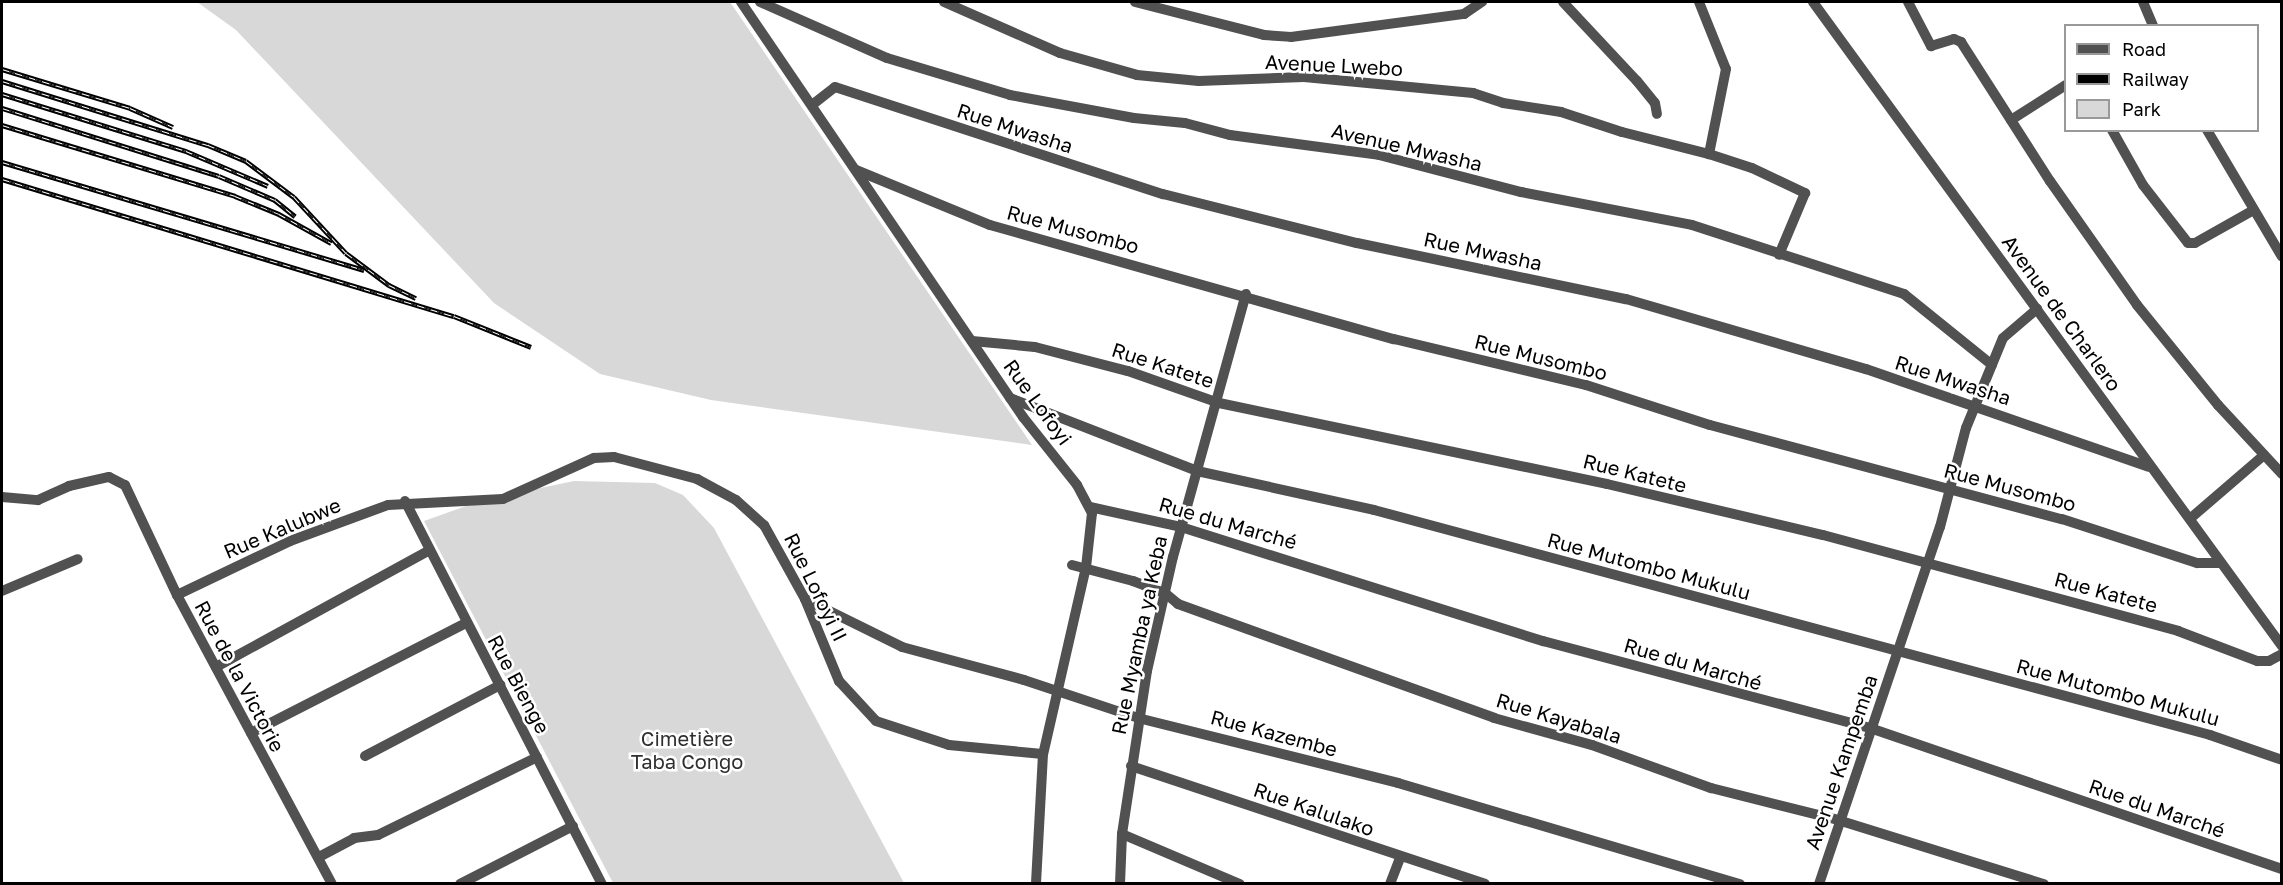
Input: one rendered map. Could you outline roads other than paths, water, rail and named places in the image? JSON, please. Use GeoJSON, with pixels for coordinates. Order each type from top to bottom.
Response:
{"type":"FeatureCollection","features":[{"type":"Feature","properties":{"kind":"street","name":"Rue Lofoyi"},"geometry":{"type":"LineString","coordinates":[[741,2],[1010,398],[1090,507]]}},
{"type":"Feature","properties":{"kind":"street","name":"Avenue Mwasha"},"geometry":{"type":"LineString","coordinates":[[760,2],[887,58],[1010,95],[1134,118],[1185,123],[1230,135],[1379,155],[1521,192],[1692,225],[1904,294],[1992,365]]}},
{"type":"Feature","properties":{"kind":"street","name":"Avenue Lwebo"},"geometry":{"type":"LineString","coordinates":[[944,2],[961,12],[1088,64],[1137,75],[1199,81],[1304,77],[1473,93],[1503,103],[1574,116],[1631,135],[1710,154],[1804,191],[1806,198],[1779,255]]}},
{"type":"Feature","properties":{"kind":"street"},"geometry":{"type":"LineString","coordinates":[[1135,2],[1264,35],[1291,37],[1464,14],[1482,2]]}},
{"type":"Feature","properties":{"kind":"street"},"geometry":{"type":"LineString","coordinates":[[1563,2],[1637,81],[1655,103],[1657,114]]}},
{"type":"Feature","properties":{"kind":"street"},"geometry":{"type":"LineString","coordinates":[[1699,2],[1726,69],[1710,154]]}},
{"type":"Feature","properties":{"kind":"street","name":"Avenue de Charlero"},"geometry":{"type":"LineString","coordinates":[[1814,2],[2149,467],[2192,517],[2221,563],[2282,646]]}},
{"type":"Feature","properties":{"kind":"street"},"geometry":{"type":"LineString","coordinates":[[1908,2],[1932,46],[1952,40],[1961,42],[2011,120],[2137,304],[2218,405],[2279,467]]}},
{"type":"Feature","properties":{"kind":"street"},"geometry":{"type":"LineString","coordinates":[[2143,2],[2152,24]]}},
{"type":"Feature","properties":{"kind":"street"},"geometry":{"type":"LineString","coordinates":[[2011,120],[2064,86]]}},
{"type":"Feature","properties":{"kind":"street","name":"Rue Mwasha"},"geometry":{"type":"LineString","coordinates":[[812,105],[836,87],[1163,194],[1357,243],[1626,299],[1976,406],[2149,467]]}},
{"type":"Feature","properties":{"kind":"street"},"geometry":{"type":"LineString","coordinates":[[2113,132],[2143,185],[2188,243],[2195,243],[2252,211]]}},
{"type":"Feature","properties":{"kind":"street"},"geometry":{"type":"LineString","coordinates":[[2208,132],[2252,211],[2282,257]]}},
{"type":"Feature","properties":{"kind":"street","name":"Rue Musombo"},"geometry":{"type":"LineString","coordinates":[[856,170],[990,225],[1246,294],[1394,339],[1586,385],[1710,425],[2062,519],[2204,565],[2221,563]]}},
{"type":"Feature","properties":{"kind":"street","name":"Rue Myamba ya Keba"},"geometry":{"type":"LineString","coordinates":[[1120,884],[1122,834],[1138,718],[1181,527],[1219,403],[1246,294]]}},
{"type":"Feature","properties":{"kind":"street","name":"Avenue Kampemba"},"geometry":{"type":"LineString","coordinates":[[1818,884],[1928,562],[1959,450],[2006,335],[2037,309]]}},
{"type":"Feature","properties":{"kind":"street","name":"Rue Katete"},"geometry":{"type":"LineString","coordinates":[[972,341],[1035,347],[1128,371],[1219,403],[1606,484],[1928,562],[2178,631],[2257,661],[2269,661],[2282,654]]}},
{"type":"Feature","properties":{"kind":"street","name":"Rue Mutombo Mukulu"},"geometry":{"type":"LineString","coordinates":[[1010,398],[1197,471],[1374,510],[2210,735],[2282,760]]}},
{"type":"Feature","properties":{"kind":"street"},"geometry":{"type":"LineString","coordinates":[[2192,517],[2265,455]]}},
{"type":"Feature","properties":{"kind":"street","name":"Rue Lofoyi II"},"geometry":{"type":"LineString","coordinates":[[405,501],[503,499],[600,457],[682,472],[736,500],[765,525],[805,599],[838,681],[852,699],[882,725],[949,745],[1043,754]]}},
{"type":"Feature","properties":{"kind":"street","name":"Rue de la Victorie"},"geometry":{"type":"LineString","coordinates":[[2,497],[33,500],[103,478],[123,482],[177,596],[332,884]]}},
{"type":"Feature","properties":{"kind":"street","name":"Rue Kalubwe"},"geometry":{"type":"LineString","coordinates":[[177,596],[305,534],[405,501]]}},
{"type":"Feature","properties":{"kind":"street","name":"Rue Bienge"},"geometry":{"type":"LineString","coordinates":[[405,501],[428,551],[602,884]]}},
{"type":"Feature","properties":{"kind":"street"},"geometry":{"type":"LineString","coordinates":[[1036,884],[1043,754],[1086,567],[1092,526],[1090,507]]}},
{"type":"Feature","properties":{"kind":"street","name":"Rue du Marché"},"geometry":{"type":"LineString","coordinates":[[1090,507],[1181,527],[1543,641],[1870,729],[2282,869]]}},
{"type":"Feature","properties":{"kind":"street"},"geometry":{"type":"LineString","coordinates":[[216,667],[428,551]]}},
{"type":"Feature","properties":{"kind":"street"},"geometry":{"type":"LineString","coordinates":[[4,587],[78,559]]}},
{"type":"Feature","properties":{"kind":"street","name":"Rue Kayabala"},"geometry":{"type":"LineString","coordinates":[[1072,565],[1086,567],[1165,593],[1178,604],[1494,718],[1592,745],[1711,788],[1838,820],[2044,884]]}},
{"type":"Feature","properties":{"kind":"street","name":"Rue Kazembe"},"geometry":{"type":"LineString","coordinates":[[805,599],[837,619],[902,647],[1058,691],[1138,718],[1246,742],[1398,783],[1740,884]]}},
{"type":"Feature","properties":{"kind":"street"},"geometry":{"type":"LineString","coordinates":[[251,733],[466,623]]}},
{"type":"Feature","properties":{"kind":"street"},"geometry":{"type":"LineString","coordinates":[[365,756],[500,685]]}},
{"type":"Feature","properties":{"kind":"street"},"geometry":{"type":"LineString","coordinates":[[319,857],[354,838],[378,836],[537,757]]}},
{"type":"Feature","properties":{"kind":"street","name":"Rue Kalulako"},"geometry":{"type":"LineString","coordinates":[[1131,766],[1400,858],[1485,884]]}},
{"type":"Feature","properties":{"kind":"street"},"geometry":{"type":"LineString","coordinates":[[460,884],[573,826]]}},
{"type":"Feature","properties":{"kind":"street"},"geometry":{"type":"LineString","coordinates":[[1122,834],[1239,884]]}},
{"type":"Feature","properties":{"kind":"street"},"geometry":{"type":"LineString","coordinates":[[1389,884],[1400,858]]}},
{"type":"Feature","properties":{"kind":"railway"},"geometry":{"type":"LineString","coordinates":[[2,69],[130,108],[173,127]]}},
{"type":"Feature","properties":{"kind":"railway"},"geometry":{"type":"LineString","coordinates":[[2,81],[208,145],[246,161],[294,197],[346,253],[389,285],[416,298]]}},
{"type":"Feature","properties":{"kind":"railway"},"geometry":{"type":"LineString","coordinates":[[2,94],[186,151],[268,186]]}},
{"type":"Feature","properties":{"kind":"railway"},"geometry":{"type":"LineString","coordinates":[[2,108],[219,176],[275,200],[295,216]]}},
{"type":"Feature","properties":{"kind":"railway"},"geometry":{"type":"LineString","coordinates":[[2,125],[235,196],[279,214],[331,243]]}},
{"type":"Feature","properties":{"kind":"railway"},"geometry":{"type":"LineString","coordinates":[[2,162],[364,270]]}},
{"type":"Feature","properties":{"kind":"railway"},"geometry":{"type":"LineString","coordinates":[[2,179],[454,316],[531,347]]}},
{"type":"Feature","properties":{"kind":"park label","name":"Cimetière Taba Congo"},"geometry":{"type":"Point","coordinates":[687,750]}}]}
